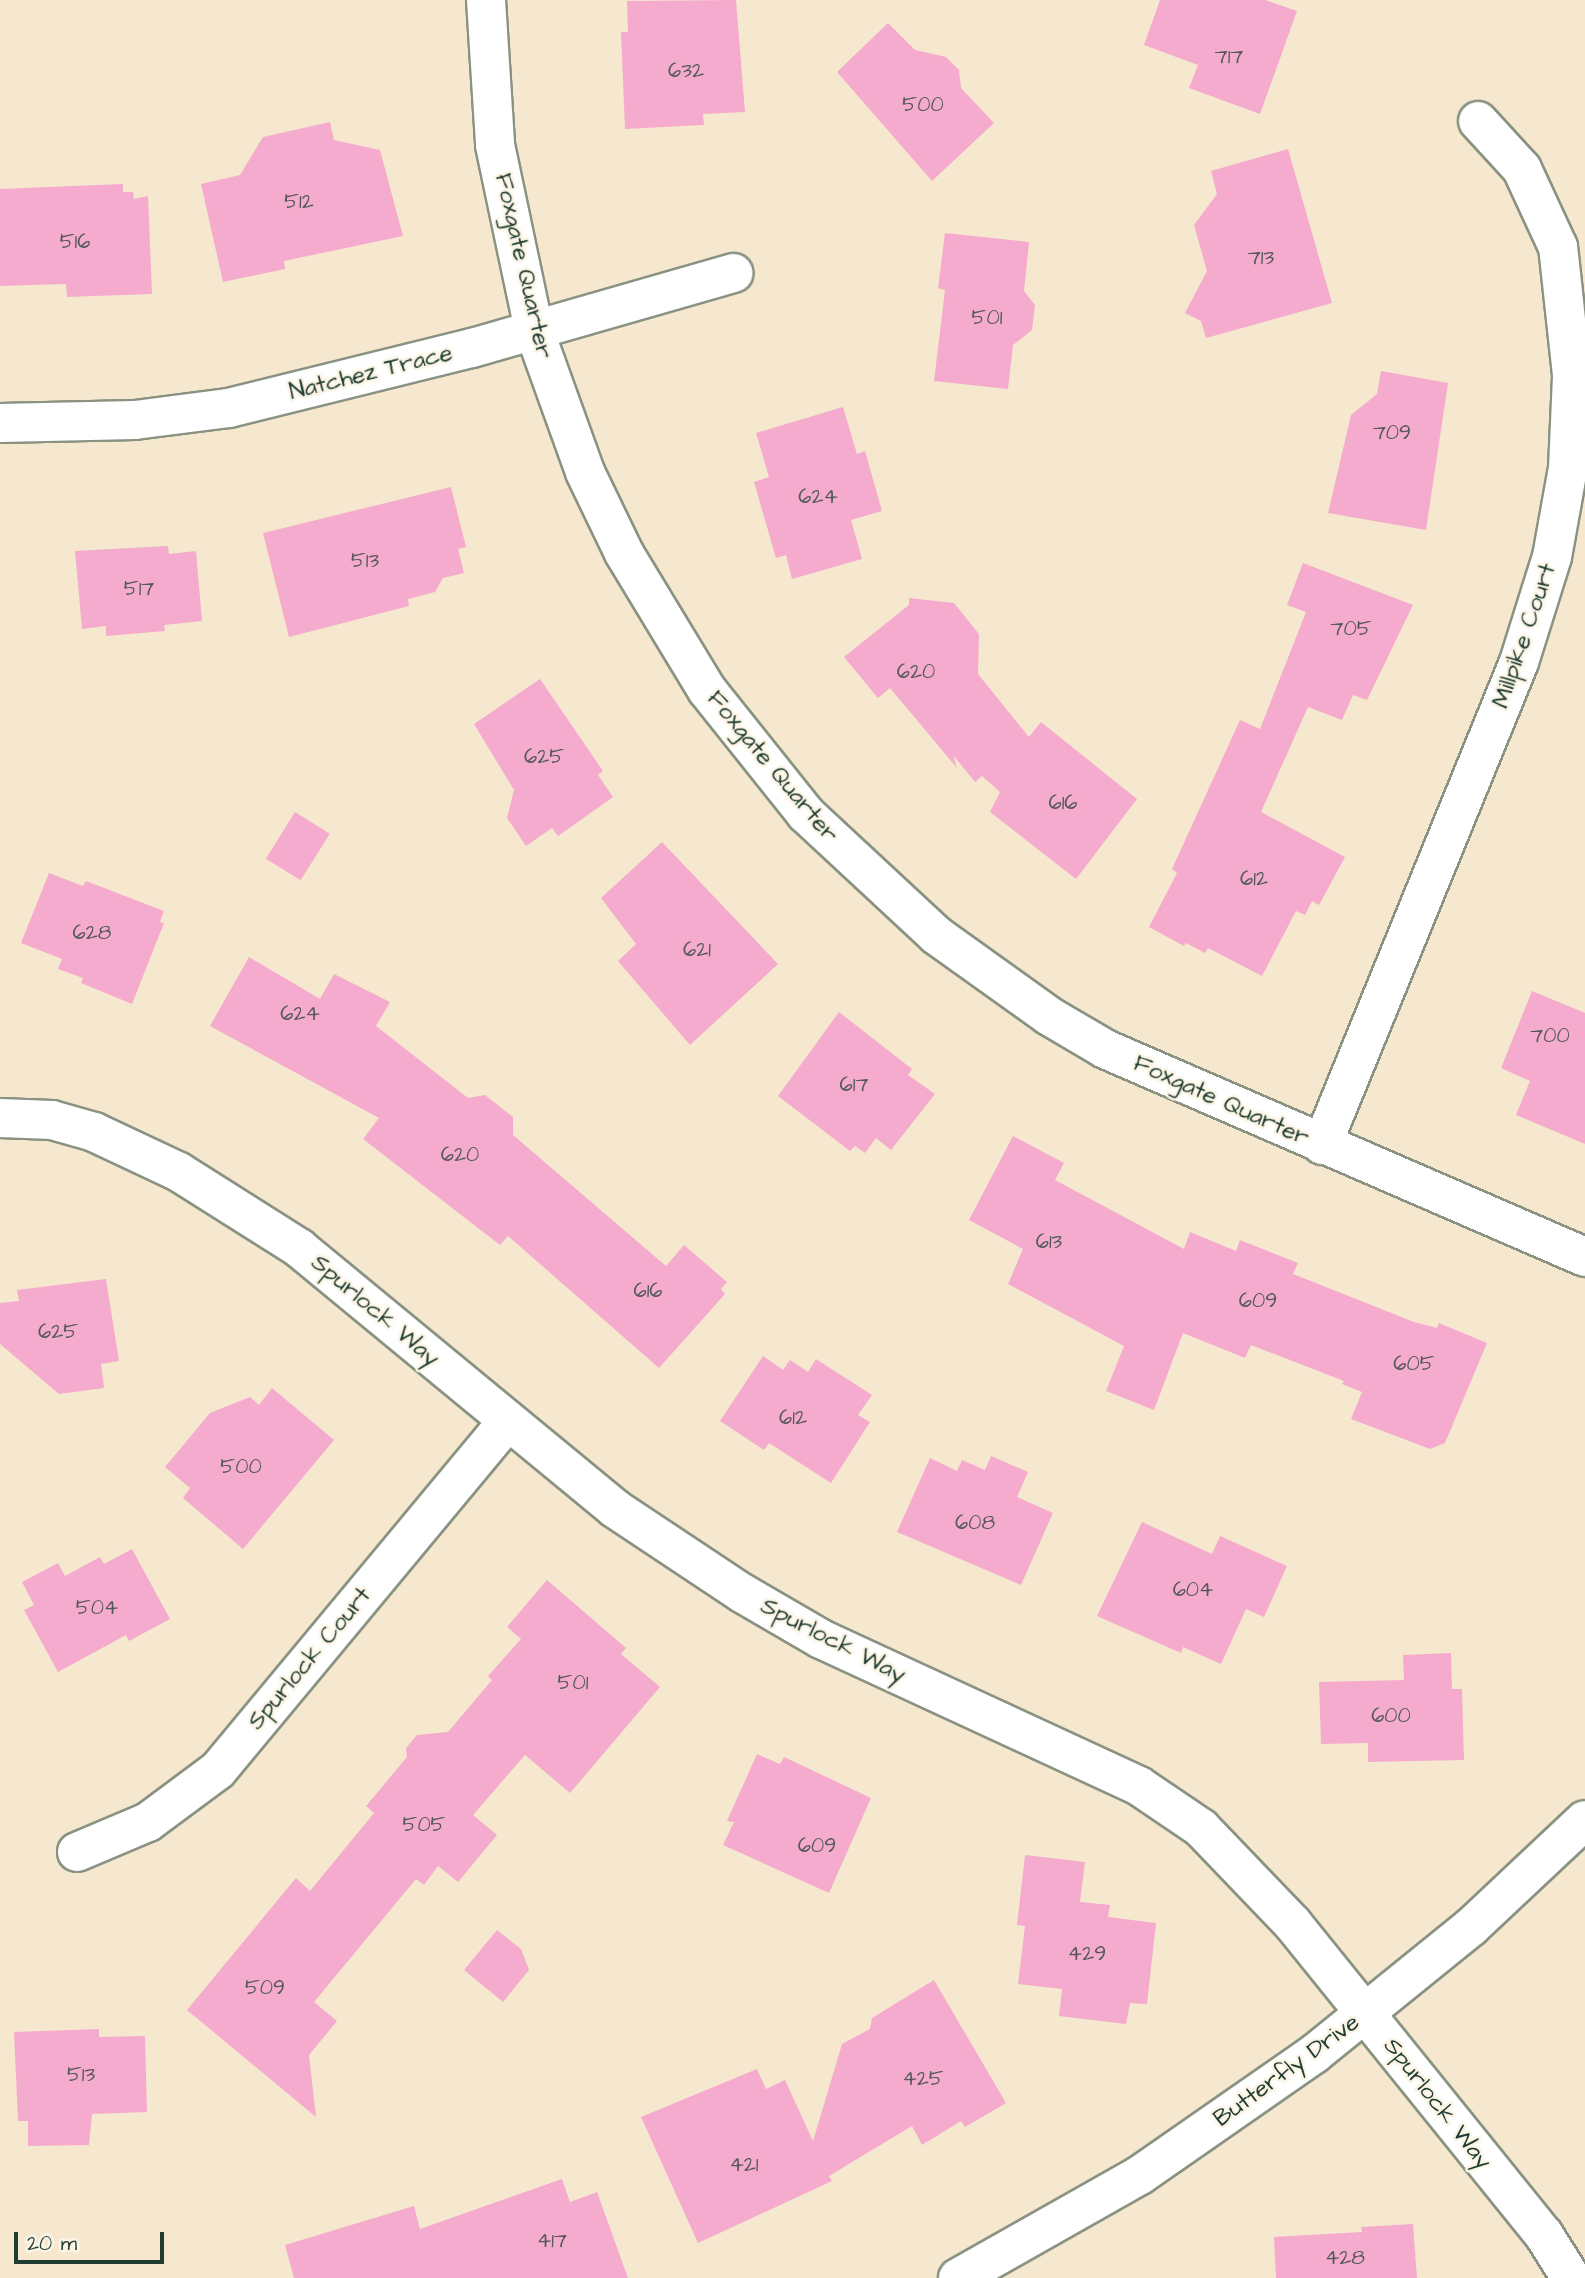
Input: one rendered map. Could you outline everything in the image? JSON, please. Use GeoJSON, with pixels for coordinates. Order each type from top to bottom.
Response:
{"type":"FeatureCollection","features":[{"type":"Feature","properties":{"kind":"street","name":"Foxgate Quarter"},"geometry":{"type":"LineString","coordinates":[[486,0],[495,145],[534,330],[585,472],[624,553],[707,690],[806,814],[936,935],[1049,1016],[1159,1077],[1471,1204],[1585,1257]]}},
{"type":"Feature","properties":{"kind":"street","name":"Millpike Court"},"geometry":{"type":"LineString","coordinates":[[1322,1145],[1519,662],[1552,556],[1568,468],[1572,375],[1558,247],[1522,169],[1478,121]]}},
{"type":"Feature","properties":{"kind":"street","name":"Natchez Trace"},"geometry":{"type":"LineString","coordinates":[[0,423],[135,420],[229,408],[534,330],[733,273]]}},
{"type":"Feature","properties":{"kind":"street","name":"Spurlock Way"},"geometry":{"type":"LineString","coordinates":[[0,1118],[52,1120],[94,1132],[178,1172],[299,1248],[614,1508],[742,1593],[821,1639],[1139,1786],[1191,1821],[1241,1866],[1366,2014],[1544,2235],[1571,2278]]}},
{"type":"Feature","properties":{"kind":"street","name":"Spurlock Court"},"geometry":{"type":"LineString","coordinates":[[76,1852],[148,1822],[218,1770],[508,1421]]}},
{"type":"Feature","properties":{"kind":"street","name":"Butterfly Drive"},"geometry":{"type":"LineString","coordinates":[[958,2278],[1140,2175],[1366,2014],[1471,1927],[1585,1821]]}},
{"type":"Feature","properties":{"kind":"building"},"geometry":{"type":"Polygon","coordinates":[[[736,0],[745,112],[703,114],[704,125],[625,129],[621,32],[628,32],[627,1],[736,0]]]}},
{"type":"Feature","properties":{"kind":"building"},"geometry":{"type":"Polygon","coordinates":[[[1160,0],[1265,0],[1297,11],[1260,114],[1189,88],[1198,65],[1144,45],[1160,0]]]}},
{"type":"Feature","properties":{"kind":"building"},"geometry":{"type":"Polygon","coordinates":[[[888,23],[915,50],[946,57],[959,70],[961,88],[994,123],[932,181],[837,72],[888,23]]]}},
{"type":"Feature","properties":{"kind":"building"},"geometry":{"type":"Polygon","coordinates":[[[330,122],[334,140],[380,150],[403,236],[284,261],[285,269],[223,282],[201,184],[240,175],[263,137],[330,122]]]}},
{"type":"Feature","properties":{"kind":"building"},"geometry":{"type":"Polygon","coordinates":[[[1288,149],[1332,303],[1206,338],[1201,321],[1185,313],[1207,271],[1194,225],[1217,194],[1211,171],[1288,149]]]}},
{"type":"Feature","properties":{"kind":"building"},"geometry":{"type":"Polygon","coordinates":[[[123,184],[123,192],[133,192],[134,199],[148,196],[152,294],[67,297],[66,284],[0,286],[0,189],[123,184]]]}},
{"type":"Feature","properties":{"kind":"building"},"geometry":{"type":"Polygon","coordinates":[[[945,233],[1029,242],[1024,291],[1035,305],[1032,330],[1013,345],[1008,389],[934,381],[945,290],[938,288],[945,233]]]}},
{"type":"Feature","properties":{"kind":"building"},"geometry":{"type":"Polygon","coordinates":[[[1381,371],[1448,383],[1426,530],[1328,513],[1351,415],[1377,394],[1381,371]]]}},
{"type":"Feature","properties":{"kind":"building"},"geometry":{"type":"Polygon","coordinates":[[[843,407],[857,454],[865,451],[882,511],[851,520],[862,559],[792,579],[786,555],[776,558],[754,482],[769,477],[756,433],[843,407]]]}},
{"type":"Feature","properties":{"kind":"building"},"geometry":{"type":"Polygon","coordinates":[[[451,487],[466,547],[458,549],[464,573],[443,578],[435,592],[408,599],[409,606],[289,637],[263,533],[451,487]]]}},
{"type":"Feature","properties":{"kind":"building"},"geometry":{"type":"Polygon","coordinates":[[[168,546],[169,554],[196,551],[202,621],[164,625],[165,631],[106,636],[106,626],[82,629],[75,551],[168,546]]]}},
{"type":"Feature","properties":{"kind":"building"},"geometry":{"type":"Polygon","coordinates":[[[1303,563],[1413,605],[1367,700],[1353,695],[1342,720],[1308,707],[1261,812],[1345,857],[1319,905],[1312,901],[1305,915],[1296,911],[1262,976],[1208,948],[1205,953],[1186,943],[1184,946],[1149,927],[1177,873],[1172,869],[1240,720],[1260,729],[1306,612],[1287,605],[1303,563]]]}},
{"type":"Feature","properties":{"kind":"building"},"geometry":{"type":"Polygon","coordinates":[[[909,598],[954,603],[979,634],[978,674],[1029,737],[1041,722],[1137,799],[1076,879],[990,812],[1000,792],[982,776],[975,782],[953,755],[957,768],[890,688],[878,698],[844,657],[909,605],[909,598]]]}},
{"type":"Feature","properties":{"kind":"building"},"geometry":{"type":"Polygon","coordinates":[[[540,679],[603,771],[598,775],[613,797],[558,836],[552,828],[526,846],[507,818],[514,790],[474,724],[540,679]]]}},
{"type":"Feature","properties":{"kind":"building"},"geometry":{"type":"Polygon","coordinates":[[[295,812],[330,834],[301,880],[266,859],[295,812]]]}},
{"type":"Feature","properties":{"kind":"building"},"geometry":{"type":"Polygon","coordinates":[[[662,842],[778,964],[690,1045],[618,961],[636,944],[601,898],[662,842]]]}},
{"type":"Feature","properties":{"kind":"building"},"geometry":{"type":"Polygon","coordinates":[[[49,873],[83,886],[86,881],[164,911],[160,922],[164,923],[132,1004],[81,983],[83,978],[58,969],[62,959],[21,943],[49,873]]]}},
{"type":"Feature","properties":{"kind":"building"},"geometry":{"type":"Polygon","coordinates":[[[249,957],[320,999],[334,974],[390,1002],[376,1026],[468,1098],[485,1095],[513,1117],[513,1135],[666,1266],[684,1245],[727,1282],[721,1289],[725,1294],[659,1368],[508,1236],[500,1245],[363,1139],[379,1118],[210,1026],[249,957]]]}},
{"type":"Feature","properties":{"kind":"building"},"geometry":{"type":"Polygon","coordinates":[[[1532,991],[1585,1013],[1585,1144],[1516,1115],[1530,1081],[1501,1068],[1532,991]]]}},
{"type":"Feature","properties":{"kind":"building"},"geometry":{"type":"Polygon","coordinates":[[[839,1012],[912,1069],[908,1075],[935,1094],[891,1150],[876,1138],[865,1153],[855,1146],[850,1151],[778,1096],[839,1012]]]}},
{"type":"Feature","properties":{"kind":"building"},"geometry":{"type":"Polygon","coordinates":[[[1013,1136],[1064,1163],[1055,1180],[1184,1249],[1190,1232],[1236,1251],[1240,1240],[1298,1263],[1293,1274],[1414,1322],[1437,1328],[1439,1323],[1487,1343],[1445,1443],[1430,1449],[1351,1419],[1362,1392],[1342,1384],[1344,1381],[1251,1345],[1245,1358],[1183,1333],[1154,1410],[1106,1391],[1124,1346],[1008,1284],[1023,1249],[969,1220],[1013,1136]]]}},
{"type":"Feature","properties":{"kind":"building"},"geometry":{"type":"Polygon","coordinates":[[[106,1279],[119,1361],[101,1364],[104,1388],[59,1394],[0,1344],[0,1303],[19,1301],[17,1290],[106,1279]]]}},
{"type":"Feature","properties":{"kind":"building"},"geometry":{"type":"Polygon","coordinates":[[[763,1356],[783,1370],[790,1360],[808,1372],[816,1359],[872,1395],[858,1415],[870,1422],[831,1483],[769,1443],[764,1450],[720,1421],[763,1356]]]}},
{"type":"Feature","properties":{"kind":"building"},"geometry":{"type":"Polygon","coordinates":[[[272,1388],[334,1440],[243,1549],[183,1498],[190,1488],[165,1467],[210,1413],[250,1397],[259,1405],[272,1388]]]}},
{"type":"Feature","properties":{"kind":"building"},"geometry":{"type":"Polygon","coordinates":[[[991,1456],[1028,1472],[1017,1497],[1053,1513],[1021,1585],[897,1532],[930,1458],[957,1471],[962,1460],[985,1470],[991,1456]]]}},
{"type":"Feature","properties":{"kind":"building"},"geometry":{"type":"Polygon","coordinates":[[[1142,1522],[1212,1554],[1220,1536],[1287,1566],[1264,1617],[1246,1609],[1221,1664],[1183,1647],[1181,1653],[1097,1616],[1142,1522]]]}},
{"type":"Feature","properties":{"kind":"building"},"geometry":{"type":"Polygon","coordinates":[[[132,1549],[170,1619],[129,1641],[126,1635],[58,1672],[24,1610],[34,1605],[22,1582],[58,1563],[65,1576],[100,1557],[104,1564],[132,1549]]]}},
{"type":"Feature","properties":{"kind":"building"},"geometry":{"type":"Polygon","coordinates":[[[547,1580],[626,1648],[621,1654],[660,1687],[570,1793],[525,1755],[473,1815],[497,1835],[458,1882],[438,1866],[424,1885],[416,1879],[314,2002],[337,2021],[309,2055],[316,2117],[187,2010],[296,1878],[310,1891],[374,1813],[366,1806],[407,1757],[406,1748],[417,1735],[448,1732],[492,1680],[488,1676],[521,1639],[507,1627],[547,1580]]]}},
{"type":"Feature","properties":{"kind":"building"},"geometry":{"type":"Polygon","coordinates":[[[1451,1653],[1452,1689],[1462,1689],[1464,1760],[1368,1762],[1368,1743],[1321,1744],[1319,1682],[1404,1680],[1403,1655],[1451,1653]]]}},
{"type":"Feature","properties":{"kind":"building"},"geometry":{"type":"Polygon","coordinates":[[[757,1754],[780,1764],[784,1757],[871,1798],[829,1893],[723,1845],[734,1822],[727,1821],[757,1754]]]}},
{"type":"Feature","properties":{"kind":"building"},"geometry":{"type":"Polygon","coordinates":[[[1025,1855],[1085,1862],[1080,1902],[1110,1905],[1108,1917],[1156,1923],[1147,2004],[1130,2003],[1126,2024],[1059,2016],[1062,1989],[1018,1984],[1025,1926],[1017,1925],[1025,1855]]]}},
{"type":"Feature","properties":{"kind":"building"},"geometry":{"type":"Polygon","coordinates":[[[497,1930],[521,1949],[529,1970],[503,2002],[464,1970],[497,1930]]]}},
{"type":"Feature","properties":{"kind":"building"},"geometry":{"type":"Polygon","coordinates":[[[934,1980],[1006,2103],[965,2127],[961,2121],[922,2145],[912,2126],[829,2176],[832,2181],[698,2243],[641,2117],[757,2069],[766,2089],[785,2080],[813,2141],[842,2044],[870,2029],[872,2018],[934,1980]]]}},
{"type":"Feature","properties":{"kind":"building"},"geometry":{"type":"Polygon","coordinates":[[[99,2029],[99,2037],[145,2036],[147,2112],[92,2114],[89,2145],[28,2146],[28,2121],[18,2121],[14,2032],[99,2029]]]}},
{"type":"Feature","properties":{"kind":"building"},"geometry":{"type":"Polygon","coordinates":[[[562,2179],[570,2202],[597,2192],[628,2278],[294,2278],[285,2245],[414,2206],[420,2229],[562,2179]]]}},
{"type":"Feature","properties":{"kind":"building"},"geometry":{"type":"Polygon","coordinates":[[[1413,2224],[1417,2278],[1276,2278],[1274,2237],[1362,2232],[1361,2227],[1413,2224]]]}}]}
